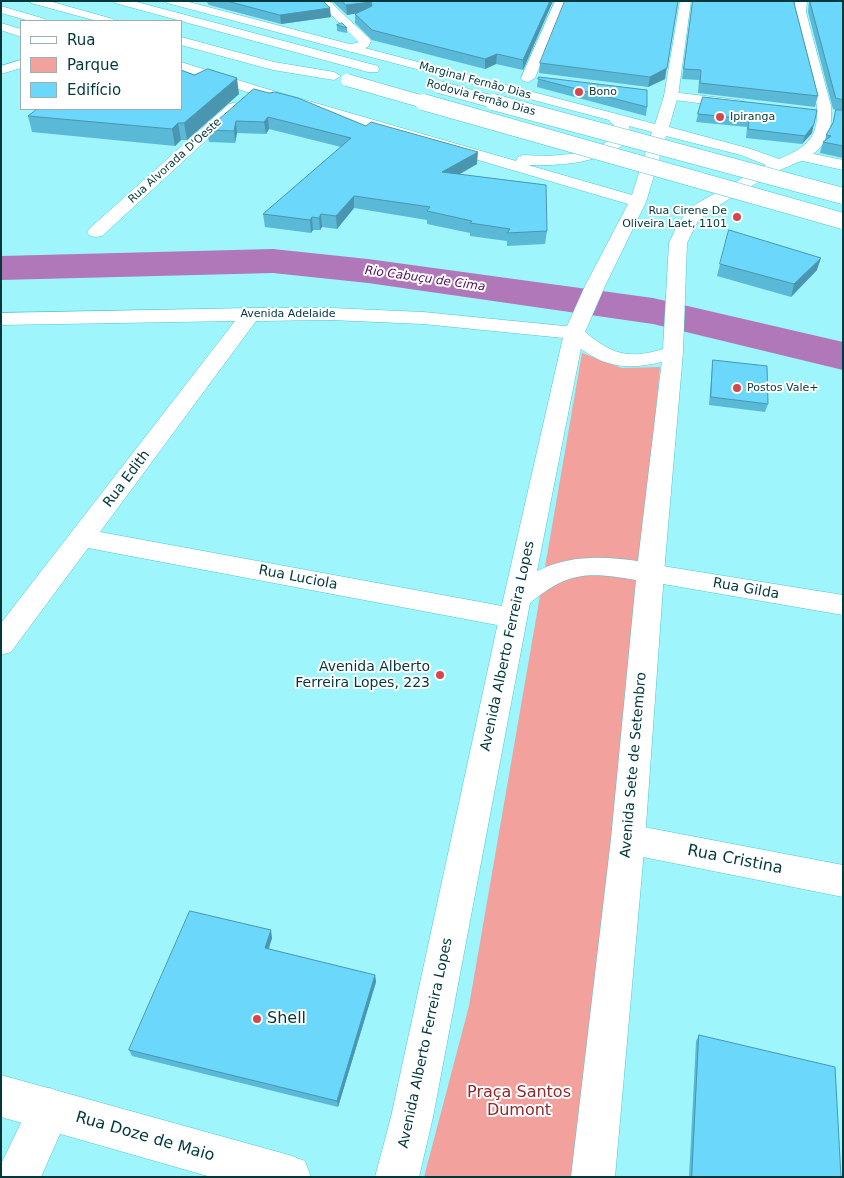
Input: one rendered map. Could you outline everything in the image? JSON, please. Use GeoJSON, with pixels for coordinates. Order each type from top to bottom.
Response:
{"type":"FeatureCollection","features":[{"type":"Feature","properties":{"kind":"main road"},"geometry":{"type":"LineString","coordinates":[[35,1],[113,18]]}},
{"type":"Feature","properties":{"kind":"main road"},"geometry":{"type":"LineString","coordinates":[[72,1],[113,18]]}},
{"type":"Feature","properties":{"kind":"main road"},"geometry":{"type":"LineString","coordinates":[[119,1],[378,70]]}},
{"type":"Feature","properties":{"kind":"main road"},"geometry":{"type":"LineString","coordinates":[[133,1],[163,13]]}},
{"type":"Feature","properties":{"kind":"main road","name":"Marginal Fernão Dias"},"geometry":{"type":"LineString","coordinates":[[171,1],[197,5],[766,158],[773,162],[774,168]]}},
{"type":"Feature","properties":{"kind":"main road"},"geometry":{"type":"LineString","coordinates":[[322,1],[365,41],[364,44],[352,48]]}},
{"type":"Feature","properties":{"kind":"main road"},"geometry":{"type":"LineString","coordinates":[[440,71],[523,77],[561,1]]}},
{"type":"Feature","properties":{"kind":"main road","name":"Avenida Alberto Ferreira Lopes"},"geometry":{"type":"LineString","coordinates":[[397,1177],[412,1117],[515,609],[576,328],[638,202],[662,130],[671,96],[680,25],[686,1]]}},
{"type":"Feature","properties":{"kind":"main road"},"geometry":{"type":"LineString","coordinates":[[801,1],[800,12],[820,114],[843,116]]}},
{"type":"Feature","properties":{"kind":"main road"},"geometry":{"type":"LineString","coordinates":[[1,9],[38,20]]}},
{"type":"Feature","properties":{"kind":"main road"},"geometry":{"type":"LineString","coordinates":[[1,18],[20,24]]}},
{"type":"Feature","properties":{"kind":"main road"},"geometry":{"type":"LineString","coordinates":[[1,26],[20,33]]}},
{"type":"Feature","properties":{"kind":"main road","name":"Rodovia Fernão Dias"},"geometry":{"type":"LineString","coordinates":[[182,32],[843,221]]}},
{"type":"Feature","properties":{"kind":"main road"},"geometry":{"type":"LineString","coordinates":[[182,41],[273,66],[340,78]]}},
{"type":"Feature","properties":{"kind":"main road"},"geometry":{"type":"LineString","coordinates":[[1,70],[20,64]]}},
{"type":"Feature","properties":{"kind":"main road"},"geometry":{"type":"LineString","coordinates":[[182,66],[255,90],[638,202]]}},
{"type":"Feature","properties":{"kind":"main road","name":"Rodovia Fernão Dias"},"geometry":{"type":"LineString","coordinates":[[421,82],[843,196]]}},
{"type":"Feature","properties":{"kind":"main road","name":"Rua Alvorada D'Oeste"},"geometry":{"type":"LineString","coordinates":[[96,232],[255,90]]}},
{"type":"Feature","properties":{"kind":"main road"},"geometry":{"type":"LineString","coordinates":[[653,94],[758,106]]}},
{"type":"Feature","properties":{"kind":"main road","name":"Avenida Sete de Setembro"},"geometry":{"type":"LineString","coordinates":[[593,1177],[628,838],[650,573],[674,346],[678,243],[691,218],[702,208],[799,156],[813,146],[821,135],[820,114]]}},
{"type":"Feature","properties":{"kind":"main road"},"geometry":{"type":"LineString","coordinates":[[486,158],[537,161],[597,153],[614,146],[624,138],[623,127],[614,117]]}},
{"type":"Feature","properties":{"kind":"main road"},"geometry":{"type":"LineString","coordinates":[[799,156],[843,165]]}},
{"type":"Feature","properties":{"kind":"main road","name":"Rua Edith"},"geometry":{"type":"LineString","coordinates":[[1,644],[251,314]]}},
{"type":"Feature","properties":{"kind":"main road","name":"Avenida Adelaide"},"geometry":{"type":"LineString","coordinates":[[1,319],[331,314],[576,328]]}},
{"type":"Feature","properties":{"kind":"main road"},"geometry":{"type":"LineString","coordinates":[[576,328],[596,351],[612,359],[640,362],[674,346]]}},
{"type":"Feature","properties":{"kind":"main road","name":"Rua Luciola"},"geometry":{"type":"LineString","coordinates":[[83,538],[515,609]]}},
{"type":"Feature","properties":{"kind":"main road","name":"Rua Gilda"},"geometry":{"type":"LineString","coordinates":[[515,609],[545,578],[563,569],[613,566],[843,605]]}},
{"type":"Feature","properties":{"kind":"main road","name":"Rua Cristina"},"geometry":{"type":"LineString","coordinates":[[628,838],[843,881]]}},
{"type":"Feature","properties":{"kind":"main road","name":"Rua Doze de Maio"},"geometry":{"type":"LineString","coordinates":[[1,1096],[289,1177]]}},
{"type":"Feature","properties":{"kind":"main road"},"geometry":{"type":"LineString","coordinates":[[18,1177],[50,1109]]}},
{"type":"Feature","properties":{"kind":"green space","name":"Praça Santos Dumont"},"geometry":{"type":"Polygon","coordinates":[[[582,353],[622,368],[660,367],[584,1177],[424,1177],[469,1006],[582,353]]]}},
{"type":"Feature","properties":{"kind":"building"},"geometry":{"type":"Polygon","coordinates":[[[227,1],[323,1],[330,8],[280,15],[227,1]]]}},
{"type":"Feature","properties":{"kind":"building"},"geometry":{"type":"Polygon","coordinates":[[[342,1],[550,1],[523,60],[497,54],[485,59],[372,30],[355,14],[372,6],[371,2],[346,5],[342,1]]]}},
{"type":"Feature","properties":{"kind":"building"},"geometry":{"type":"Polygon","coordinates":[[[565,1],[678,1],[667,68],[650,77],[540,63],[565,1]]]}},
{"type":"Feature","properties":{"kind":"building"},"geometry":{"type":"Polygon","coordinates":[[[693,1],[795,1],[818,96],[700,83],[701,70],[684,69],[693,1]]]}},
{"type":"Feature","properties":{"kind":"building"},"geometry":{"type":"Polygon","coordinates":[[[810,1],[843,1],[843,100],[836,98],[810,1]]]}},
{"type":"Feature","properties":{"kind":"building"},"geometry":{"type":"Polygon","coordinates":[[[342,23],[347,28],[337,25],[342,23]]]}},
{"type":"Feature","properties":{"kind":"building"},"geometry":{"type":"Polygon","coordinates":[[[208,69],[237,78],[184,123],[178,123],[172,129],[28,116],[36,110],[182,110],[182,70],[194,75],[208,69]]]}},
{"type":"Feature","properties":{"kind":"building"},"geometry":{"type":"Polygon","coordinates":[[[539,77],[647,90],[647,107],[538,79],[539,77]]]}},
{"type":"Feature","properties":{"kind":"building"},"geometry":{"type":"Polygon","coordinates":[[[254,89],[298,98],[366,126],[371,122],[478,152],[442,172],[546,185],[547,231],[507,233],[510,229],[470,223],[472,221],[427,211],[430,207],[354,196],[336,216],[321,214],[319,218],[312,217],[310,220],[263,214],[351,138],[268,117],[264,122],[236,121],[234,131],[207,130],[254,89]]]}},
{"type":"Feature","properties":{"kind":"building"},"geometry":{"type":"Polygon","coordinates":[[[703,97],[817,110],[814,124],[805,136],[748,129],[749,119],[698,114],[703,97]]]}},
{"type":"Feature","properties":{"kind":"building"},"geometry":{"type":"Polygon","coordinates":[[[836,110],[843,110],[843,146],[823,142],[831,136],[826,135],[833,123],[836,110]]]}},
{"type":"Feature","properties":{"kind":"building"},"geometry":{"type":"Polygon","coordinates":[[[729,230],[821,258],[794,284],[720,264],[729,230]]]}},
{"type":"Feature","properties":{"kind":"building","name":"Postos Vale+"},"geometry":{"type":"Polygon","coordinates":[[[713,360],[767,366],[768,404],[711,397],[713,360]]]}},
{"type":"Feature","properties":{"kind":"building","name":"Shell"},"geometry":{"type":"Polygon","coordinates":[[[190,911],[271,930],[265,948],[375,975],[337,1101],[129,1050],[190,911]]]}},
{"type":"Feature","properties":{"kind":"building"},"geometry":{"type":"Polygon","coordinates":[[[699,1035],[835,1067],[841,1177],[692,1177],[699,1035]]]}},
{"type":"Feature","properties":{"kind":"waterway","name":"Rio Cabuçu de Cima"},"geometry":{"type":"LineString","coordinates":[[1,268],[273,261],[368,271],[653,311],[843,356]]}},
{"type":"Feature","properties":{"kind":"place","name":"Bono"},"geometry":{"type":"Point","coordinates":[579,92]}},
{"type":"Feature","properties":{"kind":"place","name":"Ipiranga"},"geometry":{"type":"Point","coordinates":[720,117]}},
{"type":"Feature","properties":{"kind":"place","name":"Rua Cirene De Oliveira Laet, 1101"},"geometry":{"type":"Point","coordinates":[737,217]}},
{"type":"Feature","properties":{"kind":"place","name":"Postos Vale+"},"geometry":{"type":"Point","coordinates":[737,388]}},
{"type":"Feature","properties":{"kind":"place","name":"Avenida Alberto Ferreira Lopes, 223"},"geometry":{"type":"Point","coordinates":[440,675]}},
{"type":"Feature","properties":{"kind":"place","name":"Shell"},"geometry":{"type":"Point","coordinates":[257,1019]}}]}
